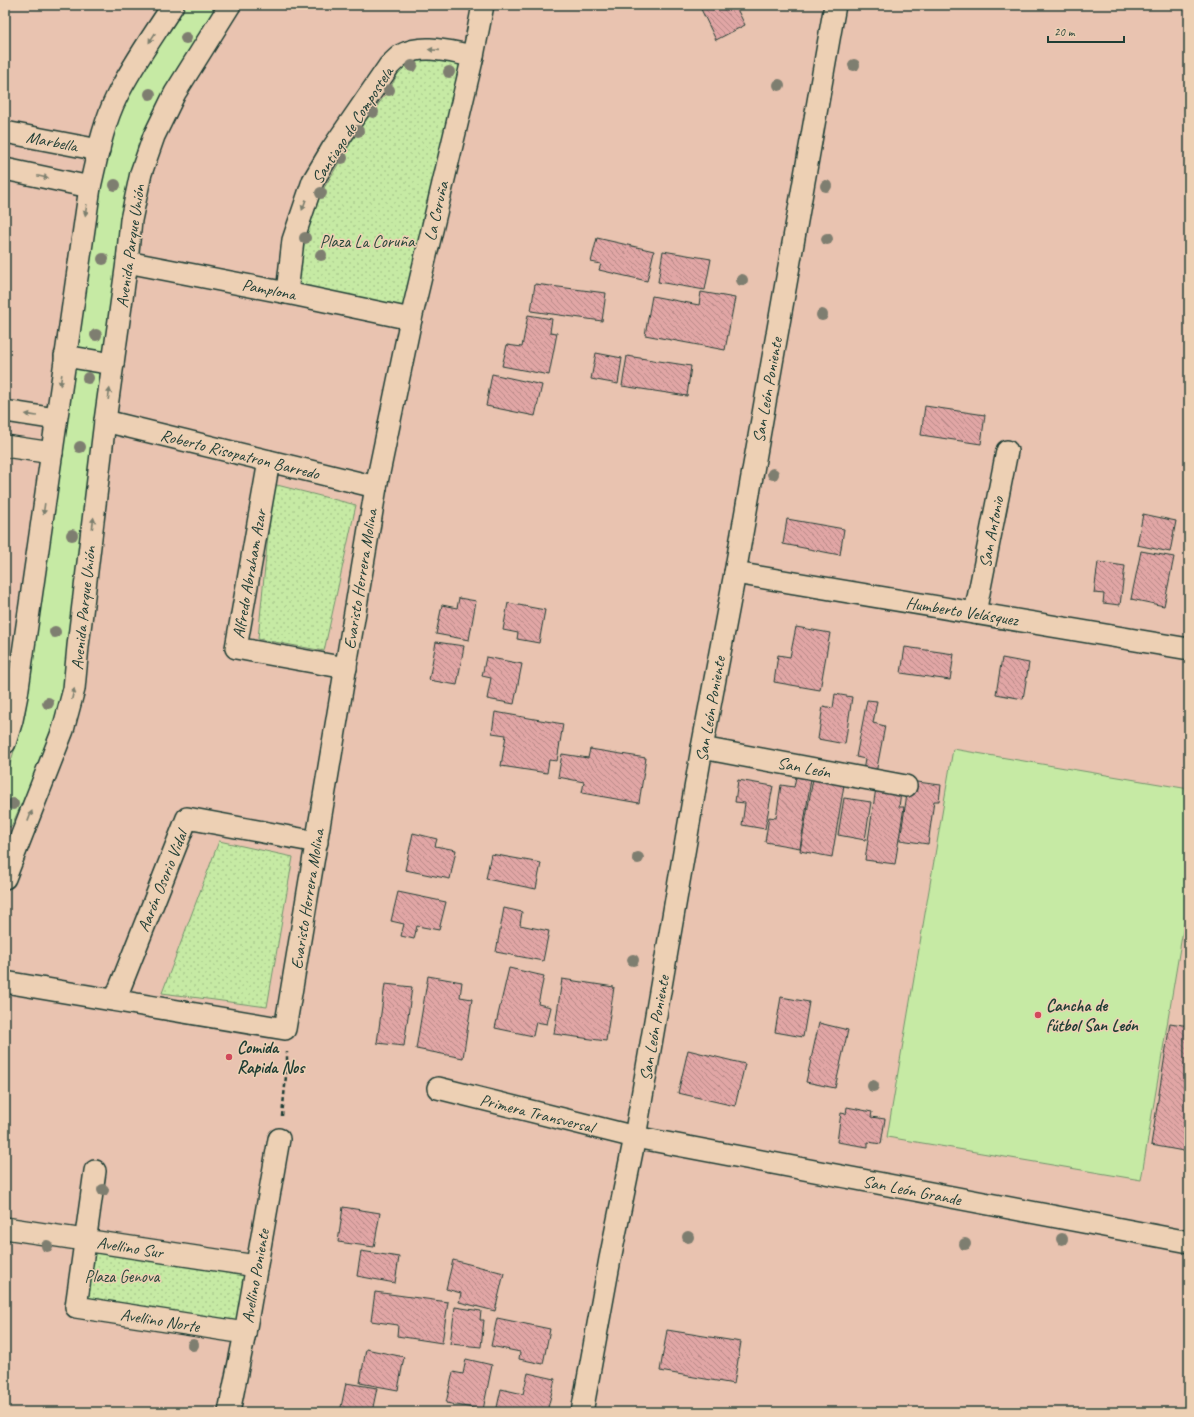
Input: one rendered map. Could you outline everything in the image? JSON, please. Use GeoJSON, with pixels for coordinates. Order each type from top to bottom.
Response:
{"type":"FeatureCollection","features":[{"type":"Feature","properties":{"kind":"street"},"geometry":{"type":"LineString","coordinates":[[5,743],[8,719],[17,695],[90,187],[99,150],[117,97],[132,69],[173,5]]}},
{"type":"Feature","properties":{"kind":"street","name":"Avenida Parque Unión"},"geometry":{"type":"LineString","coordinates":[[5,878],[12,841],[63,730],[74,689],[105,421],[127,262],[131,220],[141,173],[154,136],[175,93],[230,5]]}},
{"type":"Feature","properties":{"kind":"street","name":"La Coruña"},"geometry":{"type":"LineString","coordinates":[[376,487],[411,319],[473,56],[483,5]]}},
{"type":"Feature","properties":{"kind":"street","name":"San León Poniente"},"geometry":{"type":"LineString","coordinates":[[582,1412],[610,1259],[635,1138],[702,748],[735,573],[835,5]]}},
{"type":"Feature","properties":{"kind":"street","name":"Santiago de Compostela"},"geometry":{"type":"LineString","coordinates":[[286,293],[293,240],[313,181],[332,149],[389,66],[400,55],[414,50],[434,49],[473,56]]}},
{"type":"Feature","properties":{"kind":"street","name":"Marbella"},"geometry":{"type":"LineString","coordinates":[[5,132],[99,150]]}},
{"type":"Feature","properties":{"kind":"street"},"geometry":{"type":"LineString","coordinates":[[5,169],[90,187]]}},
{"type":"Feature","properties":{"kind":"street","name":"Pamplona"},"geometry":{"type":"LineString","coordinates":[[127,262],[411,319]]}},
{"type":"Feature","properties":{"kind":"street"},"geometry":{"type":"LineString","coordinates":[[65,356],[113,364]]}},
{"type":"Feature","properties":{"kind":"street"},"geometry":{"type":"LineString","coordinates":[[5,411],[56,419]]}},
{"type":"Feature","properties":{"kind":"street","name":"Roberto Risopatron Barredo"},"geometry":{"type":"LineString","coordinates":[[105,421],[376,487]]}},
{"type":"Feature","properties":{"kind":"street"},"geometry":{"type":"LineString","coordinates":[[5,446],[52,453]]}},
{"type":"Feature","properties":{"kind":"street","name":"San Antonio"},"geometry":{"type":"LineString","coordinates":[[975,613],[1007,452]]}},
{"type":"Feature","properties":{"kind":"street","name":"Alfredo Abraham Azar"},"geometry":{"type":"LineString","coordinates":[[269,461],[236,648],[346,668]]}},
{"type":"Feature","properties":{"kind":"street","name":"Evaristo Herrera Molina"},"geometry":{"type":"LineString","coordinates":[[286,1029],[376,487]]}},
{"type":"Feature","properties":{"kind":"street","name":"Humberto Velásquez"},"geometry":{"type":"LineString","coordinates":[[735,573],[975,613],[1188,644]]}},
{"type":"Feature","properties":{"kind":"street","name":"San León"},"geometry":{"type":"LineString","coordinates":[[702,748],[906,786]]}},
{"type":"Feature","properties":{"kind":"street","name":"Aarón Osorio Vidal"},"geometry":{"type":"LineString","coordinates":[[115,1000],[187,818],[317,842]]}},
{"type":"Feature","properties":{"kind":"street"},"geometry":{"type":"LineString","coordinates":[[5,982],[286,1029]]}},
{"type":"Feature","properties":{"kind":"street","name":"Primera Transversal"},"geometry":{"type":"LineString","coordinates":[[438,1088],[635,1138]]}},
{"type":"Feature","properties":{"kind":"street","name":"San León Grande"},"geometry":{"type":"LineString","coordinates":[[635,1138],[1189,1242]]}},
{"type":"Feature","properties":{"kind":"street","name":"Avellino Poniente"},"geometry":{"type":"LineString","coordinates":[[229,1412],[245,1333],[280,1139]]}},
{"type":"Feature","properties":{"kind":"street"},"geometry":{"type":"LineString","coordinates":[[85,1240],[95,1171]]}},
{"type":"Feature","properties":{"kind":"street","name":"Avellino Sur"},"geometry":{"type":"LineString","coordinates":[[5,1228],[256,1266]]}},
{"type":"Feature","properties":{"kind":"street","name":"Avellino Norte"},"geometry":{"type":"LineString","coordinates":[[85,1240],[76,1307],[245,1333]]}},
{"type":"Feature","properties":{"kind":"path"},"geometry":{"type":"LineString","coordinates":[[280,1139],[288,1066],[286,1029]]}},
{"type":"Feature","properties":{"kind":"green space"},"geometry":{"type":"Polygon","coordinates":[[[182,5],[221,5],[138,144],[120,251],[108,356],[75,349],[97,189],[119,113],[132,83],[182,5]]]}},
{"type":"Feature","properties":{"kind":"green space","name":"Plaza La Coruña"},"geometry":{"type":"Polygon","coordinates":[[[407,57],[464,61],[406,311],[296,288],[305,238],[321,193],[358,131],[389,90],[407,57]]]}},
{"type":"Feature","properties":{"kind":"green space"},"geometry":{"type":"Polygon","coordinates":[[[70,364],[105,369],[66,688],[57,725],[11,827],[5,826],[5,781],[25,714],[70,364]]]}},
{"type":"Feature","properties":{"kind":"green space"},"geometry":{"type":"Polygon","coordinates":[[[273,484],[356,505],[324,651],[258,639],[273,484]]]}},
{"type":"Feature","properties":{"kind":"green space","name":"Cancha de fútbol San León"},"geometry":{"type":"Polygon","coordinates":[[[953,749],[1189,789],[1189,894],[1141,1180],[887,1137],[953,749]]]}},
{"type":"Feature","properties":{"kind":"green space"},"geometry":{"type":"Polygon","coordinates":[[[219,841],[293,857],[267,1007],[162,993],[219,841]]]}},
{"type":"Feature","properties":{"kind":"green space","name":"Plaza Genova"},"geometry":{"type":"Polygon","coordinates":[[[92,1241],[248,1266],[238,1326],[82,1300],[92,1241]]]}},
{"type":"Feature","properties":{"kind":"building"},"geometry":{"type":"Polygon","coordinates":[[[699,5],[735,5],[745,25],[716,40],[699,5]]]}},
{"type":"Feature","properties":{"kind":"building"},"geometry":{"type":"Polygon","coordinates":[[[597,238],[654,251],[647,281],[599,270],[601,264],[591,262],[597,238]]]}},
{"type":"Feature","properties":{"kind":"building"},"geometry":{"type":"Polygon","coordinates":[[[663,251],[711,259],[705,290],[658,282],[663,251]]]}},
{"type":"Feature","properties":{"kind":"building"},"geometry":{"type":"Polygon","coordinates":[[[535,284],[606,293],[602,321],[531,311],[535,284]]]}},
{"type":"Feature","properties":{"kind":"building"},"geometry":{"type":"Polygon","coordinates":[[[701,292],[735,298],[725,350],[645,335],[652,296],[699,305],[701,292]]]}},
{"type":"Feature","properties":{"kind":"building"},"geometry":{"type":"Polygon","coordinates":[[[528,315],[552,319],[550,332],[557,333],[549,375],[502,366],[507,345],[522,347],[528,315]]]}},
{"type":"Feature","properties":{"kind":"building"},"geometry":{"type":"Polygon","coordinates":[[[596,353],[622,358],[618,384],[591,379],[596,353]]]}},
{"type":"Feature","properties":{"kind":"building"},"geometry":{"type":"Polygon","coordinates":[[[627,356],[691,366],[687,396],[622,386],[627,356]]]}},
{"type":"Feature","properties":{"kind":"building"},"geometry":{"type":"Polygon","coordinates":[[[492,374],[542,385],[535,416],[486,406],[492,374]]]}},
{"type":"Feature","properties":{"kind":"building"},"geometry":{"type":"Polygon","coordinates":[[[925,406],[985,415],[981,444],[921,435],[925,406]]]}},
{"type":"Feature","properties":{"kind":"building"},"geometry":{"type":"Polygon","coordinates":[[[1143,514],[1176,521],[1170,552],[1137,545],[1143,514]]]}},
{"type":"Feature","properties":{"kind":"building"},"geometry":{"type":"Polygon","coordinates":[[[787,519],[844,529],[840,555],[783,544],[787,519]]]}},
{"type":"Feature","properties":{"kind":"building"},"geometry":{"type":"Polygon","coordinates":[[[1141,551],[1174,557],[1164,606],[1131,599],[1141,551]]]}},
{"type":"Feature","properties":{"kind":"building"},"geometry":{"type":"Polygon","coordinates":[[[1098,562],[1125,566],[1120,605],[1103,603],[1104,594],[1094,593],[1098,562]]]}},
{"type":"Feature","properties":{"kind":"building"},"geometry":{"type":"Polygon","coordinates":[[[459,598],[476,601],[469,640],[436,634],[442,605],[457,608],[459,598]]]}},
{"type":"Feature","properties":{"kind":"building"},"geometry":{"type":"Polygon","coordinates":[[[508,603],[545,610],[539,643],[517,639],[518,633],[503,630],[508,603]]]}},
{"type":"Feature","properties":{"kind":"building"},"geometry":{"type":"Polygon","coordinates":[[[796,627],[830,633],[820,690],[774,682],[778,655],[790,657],[796,627]]]}},
{"type":"Feature","properties":{"kind":"building"},"geometry":{"type":"Polygon","coordinates":[[[436,642],[464,646],[457,685],[429,680],[436,642]]]}},
{"type":"Feature","properties":{"kind":"building"},"geometry":{"type":"Polygon","coordinates":[[[905,647],[954,654],[950,680],[901,673],[905,647]]]}},
{"type":"Feature","properties":{"kind":"building"},"geometry":{"type":"Polygon","coordinates":[[[486,657],[522,664],[514,704],[487,699],[491,678],[482,676],[486,657]]]}},
{"type":"Feature","properties":{"kind":"building"},"geometry":{"type":"Polygon","coordinates":[[[1002,658],[1029,663],[1023,699],[996,694],[1002,658]]]}},
{"type":"Feature","properties":{"kind":"building"},"geometry":{"type":"Polygon","coordinates":[[[835,694],[852,697],[845,744],[818,739],[823,706],[833,708],[835,694]]]}},
{"type":"Feature","properties":{"kind":"building"},"geometry":{"type":"Polygon","coordinates":[[[867,700],[877,701],[873,723],[885,726],[876,773],[863,771],[865,759],[856,757],[867,700]]]}},
{"type":"Feature","properties":{"kind":"building"},"geometry":{"type":"Polygon","coordinates":[[[495,712],[563,724],[557,761],[549,760],[547,773],[501,766],[506,735],[492,733],[495,712]]]}},
{"type":"Feature","properties":{"kind":"building"},"geometry":{"type":"Polygon","coordinates":[[[590,749],[646,758],[639,803],[582,793],[584,782],[558,777],[562,754],[588,758],[590,749]]]}},
{"type":"Feature","properties":{"kind":"building"},"geometry":{"type":"Polygon","coordinates":[[[796,777],[811,779],[800,848],[765,842],[769,817],[776,818],[781,785],[794,787],[796,777]]]}},
{"type":"Feature","properties":{"kind":"building"},"geometry":{"type":"Polygon","coordinates":[[[813,779],[844,785],[832,857],[800,851],[813,779]]]}},
{"type":"Feature","properties":{"kind":"building"},"geometry":{"type":"Polygon","coordinates":[[[738,780],[773,786],[765,829],[742,825],[745,803],[735,802],[738,780]]]}},
{"type":"Feature","properties":{"kind":"building"},"geometry":{"type":"Polygon","coordinates":[[[909,781],[941,785],[939,801],[934,801],[928,844],[900,840],[909,781]]]}},
{"type":"Feature","properties":{"kind":"building"},"geometry":{"type":"Polygon","coordinates":[[[876,788],[901,792],[899,807],[904,807],[895,864],[865,860],[876,788]]]}},
{"type":"Feature","properties":{"kind":"building"},"geometry":{"type":"Polygon","coordinates":[[[844,798],[871,802],[865,840],[838,835],[844,798]]]}},
{"type":"Feature","properties":{"kind":"building"},"geometry":{"type":"Polygon","coordinates":[[[413,833],[437,839],[435,846],[456,850],[450,879],[405,870],[413,833]]]}},
{"type":"Feature","properties":{"kind":"building"},"geometry":{"type":"Polygon","coordinates":[[[491,854],[541,863],[536,889],[486,879],[491,854]]]}},
{"type":"Feature","properties":{"kind":"building"},"geometry":{"type":"Polygon","coordinates":[[[398,892],[446,902],[439,930],[417,926],[414,939],[401,936],[404,924],[391,921],[398,892]]]}},
{"type":"Feature","properties":{"kind":"building"},"geometry":{"type":"Polygon","coordinates":[[[504,908],[522,912],[520,925],[549,931],[543,961],[496,952],[504,908]]]}},
{"type":"Feature","properties":{"kind":"building"},"geometry":{"type":"Polygon","coordinates":[[[509,968],[544,976],[538,1004],[551,1007],[547,1024],[536,1022],[533,1036],[495,1028],[509,968]]]}},
{"type":"Feature","properties":{"kind":"building"},"geometry":{"type":"Polygon","coordinates":[[[428,976],[462,982],[460,997],[472,999],[463,1058],[416,1049],[428,976]]]}},
{"type":"Feature","properties":{"kind":"building"},"geometry":{"type":"Polygon","coordinates":[[[562,979],[614,987],[606,1041],[554,1034],[562,979]]]}},
{"type":"Feature","properties":{"kind":"building"},"geometry":{"type":"Polygon","coordinates":[[[385,984],[412,987],[404,1046],[377,1043],[385,984]]]}},
{"type":"Feature","properties":{"kind":"building"},"geometry":{"type":"Polygon","coordinates":[[[781,997],[809,1002],[803,1037],[775,1032],[781,997]]]}},
{"type":"Feature","properties":{"kind":"building"},"geometry":{"type":"Polygon","coordinates":[[[819,1023],[848,1030],[835,1088],[806,1082],[819,1023]]]}},
{"type":"Feature","properties":{"kind":"building"},"geometry":{"type":"Polygon","coordinates":[[[1170,1023],[1189,1026],[1189,1152],[1151,1145],[1170,1023]]]}},
{"type":"Feature","properties":{"kind":"building"},"geometry":{"type":"Polygon","coordinates":[[[688,1050],[745,1064],[735,1106],[678,1093],[688,1050]]]}},
{"type":"Feature","properties":{"kind":"building"},"geometry":{"type":"Polygon","coordinates":[[[847,1107],[872,1112],[871,1117],[885,1119],[881,1144],[868,1142],[868,1147],[837,1142],[841,1113],[846,1114],[847,1107]]]}},
{"type":"Feature","properties":{"kind":"building"},"geometry":{"type":"Polygon","coordinates":[[[343,1207],[380,1213],[374,1247],[338,1242],[343,1207]]]}},
{"type":"Feature","properties":{"kind":"building"},"geometry":{"type":"Polygon","coordinates":[[[361,1251],[399,1257],[395,1283],[357,1276],[361,1251]]]}},
{"type":"Feature","properties":{"kind":"building"},"geometry":{"type":"Polygon","coordinates":[[[453,1260],[504,1273],[495,1311],[459,1302],[461,1293],[446,1289],[453,1260]]]}},
{"type":"Feature","properties":{"kind":"building"},"geometry":{"type":"Polygon","coordinates":[[[375,1292],[448,1302],[442,1343],[397,1336],[398,1325],[371,1321],[375,1292]]]}},
{"type":"Feature","properties":{"kind":"building"},"geometry":{"type":"Polygon","coordinates":[[[455,1307],[481,1311],[480,1320],[484,1320],[481,1347],[450,1344],[455,1307]]]}},
{"type":"Feature","properties":{"kind":"building"},"geometry":{"type":"Polygon","coordinates":[[[497,1318],[550,1329],[543,1364],[519,1359],[520,1352],[491,1346],[497,1318]]]}},
{"type":"Feature","properties":{"kind":"building"},"geometry":{"type":"Polygon","coordinates":[[[667,1330],[741,1342],[734,1384],[660,1371],[667,1330]]]}},
{"type":"Feature","properties":{"kind":"building"},"geometry":{"type":"Polygon","coordinates":[[[366,1349],[404,1357],[398,1390],[360,1383],[366,1349]]]}},
{"type":"Feature","properties":{"kind":"building"},"geometry":{"type":"Polygon","coordinates":[[[466,1359],[492,1365],[483,1410],[446,1403],[453,1372],[463,1374],[466,1359]]]}},
{"type":"Feature","properties":{"kind":"building"},"geometry":{"type":"Polygon","coordinates":[[[528,1373],[555,1379],[547,1412],[496,1412],[501,1389],[523,1394],[528,1373]]]}},
{"type":"Feature","properties":{"kind":"building"},"geometry":{"type":"Polygon","coordinates":[[[346,1383],[377,1388],[372,1412],[340,1412],[346,1383]]]}},
{"type":"Feature","properties":{"kind":"place","name":"Cancha de fútbol San León"},"geometry":{"type":"Point","coordinates":[1038,1015]}},
{"type":"Feature","properties":{"kind":"place","name":"Comida Rapida Nos"},"geometry":{"type":"Point","coordinates":[229,1057]}}]}
